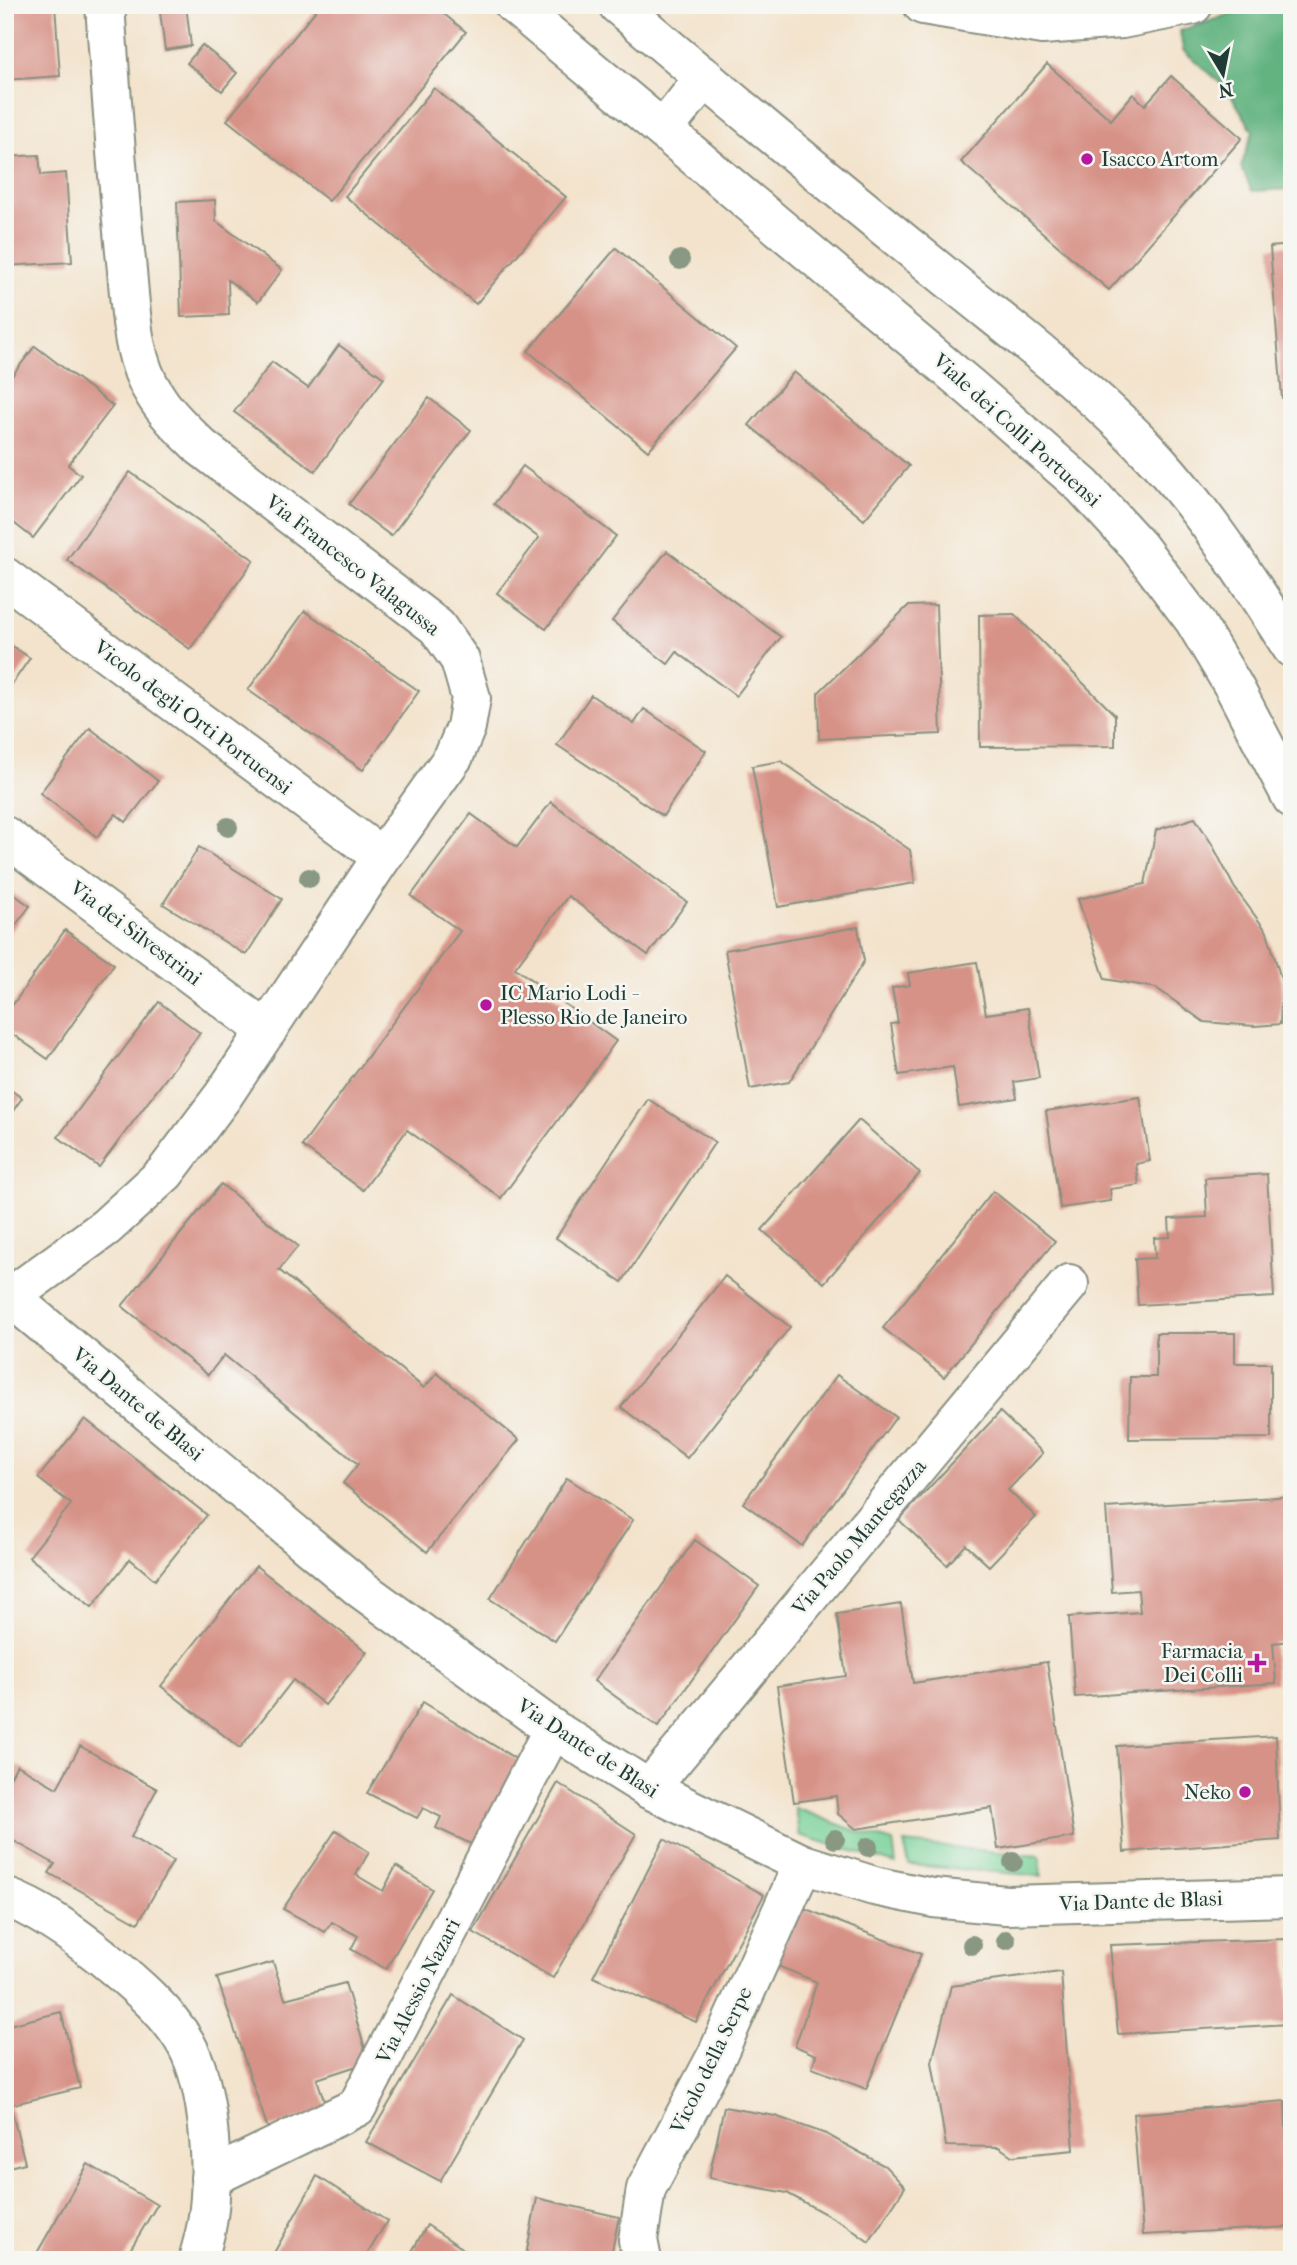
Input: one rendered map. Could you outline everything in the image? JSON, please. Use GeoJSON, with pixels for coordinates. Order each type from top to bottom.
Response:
{"type":"FeatureCollection","features":[{"type":"Feature","properties":{"kind":"street","name":"Via Francesco Valagussa"},"geometry":{"type":"LineString","coordinates":[[8,1296],[106,1227],[149,1190],[189,1142],[267,1031],[382,857],[454,756],[466,727],[471,698],[460,660],[438,627],[201,447],[154,394],[140,362],[133,328],[117,177],[105,5]]}},
{"type":"Feature","properties":{"kind":"street","name":"Viale dei Colli Portuensi"},"geometry":{"type":"LineString","coordinates":[[514,5],[1051,456],[1114,518],[1161,575],[1200,630],[1292,798]]}},
{"type":"Feature","properties":{"kind":"street"},"geometry":{"type":"LineString","coordinates":[[619,6],[665,5]]}},
{"type":"Feature","properties":{"kind":"street"},"geometry":{"type":"LineString","coordinates":[[923,5],[1042,24],[1122,19],[1193,5]]}},
{"type":"Feature","properties":{"kind":"street"},"geometry":{"type":"LineString","coordinates":[[619,6],[834,186],[1069,377],[1131,433],[1198,510],[1292,648]]}},
{"type":"Feature","properties":{"kind":"street"},"geometry":{"type":"LineString","coordinates":[[664,129],[705,77]]}},
{"type":"Feature","properties":{"kind":"street","name":"Vicolo degli Orti Portuensi"},"geometry":{"type":"LineString","coordinates":[[5,577],[382,857]]}},
{"type":"Feature","properties":{"kind":"street","name":"Via dei Silvestrini"},"geometry":{"type":"LineString","coordinates":[[5,836],[267,1031]]}},
{"type":"Feature","properties":{"kind":"street","name":"Via Paolo Mantegazza"},"geometry":{"type":"LineString","coordinates":[[649,1789],[1069,1284]]}},
{"type":"Feature","properties":{"kind":"street","name":"Via Dante de Blasi"},"geometry":{"type":"LineString","coordinates":[[8,1296],[361,1589],[552,1729],[649,1789],[803,1864],[874,1886],[933,1898],[1006,1905],[1292,1897]]}},
{"type":"Feature","properties":{"kind":"street","name":"Via Alessio Nazari"},"geometry":{"type":"LineString","coordinates":[[210,2178],[357,2107],[552,1729]]}},
{"type":"Feature","properties":{"kind":"street","name":"Vicolo della Serpe"},"geometry":{"type":"LineString","coordinates":[[642,2260],[638,2240],[646,2189],[717,2056],[803,1864]]}},
{"type":"Feature","properties":{"kind":"street"},"geometry":{"type":"LineString","coordinates":[[5,1897],[47,1919],[82,1942],[130,1980],[175,2027],[187,2046],[202,2089],[206,2110],[210,2178],[207,2224],[198,2260]]}},
{"type":"Feature","properties":{"kind":"green space"},"geometry":{"type":"Polygon","coordinates":[[[1257,5],[1292,5],[1292,189],[1252,191],[1241,167],[1253,131],[1227,89],[1183,50],[1180,31],[1257,5]]]}},
{"type":"Feature","properties":{"kind":"green space"},"geometry":{"type":"Polygon","coordinates":[[[795,1808],[893,1842],[896,1864],[799,1835],[795,1808]]]}},
{"type":"Feature","properties":{"kind":"green space"},"geometry":{"type":"Polygon","coordinates":[[[904,1843],[1040,1856],[1042,1876],[909,1865],[904,1843]]]}},
{"type":"Feature","properties":{"kind":"building"},"geometry":{"type":"Polygon","coordinates":[[[5,5],[55,5],[60,76],[5,80],[5,5]]]}},
{"type":"Feature","properties":{"kind":"building"},"geometry":{"type":"Polygon","coordinates":[[[159,5],[186,5],[191,46],[165,50],[159,5]]]}},
{"type":"Feature","properties":{"kind":"building"},"geometry":{"type":"Polygon","coordinates":[[[320,5],[433,5],[466,32],[329,201],[227,120],[320,5]]]}},
{"type":"Feature","properties":{"kind":"building"},"geometry":{"type":"Polygon","coordinates":[[[202,45],[237,73],[222,91],[187,63],[202,45]]]}},
{"type":"Feature","properties":{"kind":"building"},"geometry":{"type":"Polygon","coordinates":[[[1047,64],[1111,120],[1133,94],[1145,105],[1171,76],[1242,138],[1109,290],[961,162],[1047,64]]]}},
{"type":"Feature","properties":{"kind":"building"},"geometry":{"type":"Polygon","coordinates":[[[434,88],[566,197],[476,304],[345,196],[434,88]]]}},
{"type":"Feature","properties":{"kind":"building"},"geometry":{"type":"Polygon","coordinates":[[[39,155],[41,175],[66,173],[72,262],[5,266],[5,157],[39,155]]]}},
{"type":"Feature","properties":{"kind":"building"},"geometry":{"type":"Polygon","coordinates":[[[215,200],[216,221],[282,270],[258,302],[228,280],[229,315],[181,317],[177,202],[215,200]]]}},
{"type":"Feature","properties":{"kind":"building"},"geometry":{"type":"Polygon","coordinates":[[[1292,245],[1292,397],[1282,398],[1270,247],[1292,245]]]}},
{"type":"Feature","properties":{"kind":"building"},"geometry":{"type":"Polygon","coordinates":[[[616,248],[736,348],[648,451],[528,351],[616,248]]]}},
{"type":"Feature","properties":{"kind":"building"},"geometry":{"type":"Polygon","coordinates":[[[339,345],[384,378],[315,471],[234,412],[272,362],[308,388],[339,345]]]}},
{"type":"Feature","properties":{"kind":"building"},"geometry":{"type":"Polygon","coordinates":[[[35,346],[113,406],[68,465],[81,475],[33,538],[5,516],[5,385],[35,346]]]}},
{"type":"Feature","properties":{"kind":"building"},"geometry":{"type":"Polygon","coordinates":[[[794,372],[909,466],[864,520],[749,425],[794,372]]]}},
{"type":"Feature","properties":{"kind":"building"},"geometry":{"type":"Polygon","coordinates":[[[429,398],[471,430],[391,536],[349,504],[429,398]]]}},
{"type":"Feature","properties":{"kind":"building"},"geometry":{"type":"Polygon","coordinates":[[[523,466],[616,536],[546,629],[497,593],[539,538],[494,504],[523,466]]]}},
{"type":"Feature","properties":{"kind":"building"},"geometry":{"type":"Polygon","coordinates":[[[130,472],[254,560],[190,649],[67,560],[130,472]]]}},
{"type":"Feature","properties":{"kind":"building"},"geometry":{"type":"Polygon","coordinates":[[[667,551],[781,637],[736,696],[677,652],[668,664],[612,621],[667,551]]]}},
{"type":"Feature","properties":{"kind":"building"},"geometry":{"type":"Polygon","coordinates":[[[936,605],[941,734],[819,739],[818,693],[908,606],[936,605]]]}},
{"type":"Feature","properties":{"kind":"building"},"geometry":{"type":"Polygon","coordinates":[[[305,611],[419,691],[363,770],[248,690],[305,611]]]}},
{"type":"Feature","properties":{"kind":"building"},"geometry":{"type":"Polygon","coordinates":[[[1014,614],[1115,715],[1115,746],[980,747],[979,615],[1014,614]]]}},
{"type":"Feature","properties":{"kind":"building"},"geometry":{"type":"Polygon","coordinates":[[[5,641],[30,658],[5,694],[5,641]]]}},
{"type":"Feature","properties":{"kind":"building"},"geometry":{"type":"Polygon","coordinates":[[[591,695],[634,724],[644,709],[706,751],[663,816],[557,745],[591,695]]]}},
{"type":"Feature","properties":{"kind":"building"},"geometry":{"type":"Polygon","coordinates":[[[90,728],[158,781],[126,822],[116,814],[97,837],[40,793],[90,728]]]}},
{"type":"Feature","properties":{"kind":"building"},"geometry":{"type":"Polygon","coordinates":[[[781,761],[910,850],[915,883],[778,907],[752,766],[781,761]]]}},
{"type":"Feature","properties":{"kind":"building","name":"IC Mario Lodi - Plesso Rio de Janeiro"},"geometry":{"type":"Polygon","coordinates":[[[551,802],[687,902],[648,955],[568,896],[515,968],[616,1041],[501,1198],[407,1130],[363,1190],[302,1146],[460,931],[411,896],[471,814],[517,847],[551,802]]]}},
{"type":"Feature","properties":{"kind":"building"},"geometry":{"type":"Polygon","coordinates":[[[1195,818],[1234,887],[1267,932],[1282,982],[1280,1024],[1255,1026],[1204,1022],[1156,988],[1105,979],[1078,899],[1145,884],[1156,830],[1195,818]]]}},
{"type":"Feature","properties":{"kind":"building"},"geometry":{"type":"Polygon","coordinates":[[[199,847],[282,899],[246,955],[163,904],[199,847]]]}},
{"type":"Feature","properties":{"kind":"building"},"geometry":{"type":"Polygon","coordinates":[[[5,888],[30,906],[5,939],[5,888]]]}},
{"type":"Feature","properties":{"kind":"building"},"geometry":{"type":"Polygon","coordinates":[[[858,927],[864,961],[789,1082],[750,1089],[725,950],[858,927]]]}},
{"type":"Feature","properties":{"kind":"building"},"geometry":{"type":"Polygon","coordinates":[[[65,930],[114,964],[48,1059],[5,1029],[5,1016],[65,930]]]}},
{"type":"Feature","properties":{"kind":"building"},"geometry":{"type":"Polygon","coordinates":[[[977,962],[986,1014],[1028,1008],[1039,1078],[1014,1082],[1017,1098],[959,1107],[953,1067],[899,1075],[891,1024],[898,1023],[892,988],[910,985],[908,973],[977,962]]]}},
{"type":"Feature","properties":{"kind":"building"},"geometry":{"type":"Polygon","coordinates":[[[159,1002],[200,1033],[99,1167],[58,1137],[159,1002]]]}},
{"type":"Feature","properties":{"kind":"building"},"geometry":{"type":"Polygon","coordinates":[[[5,1086],[22,1098],[5,1122],[5,1086]]]}},
{"type":"Feature","properties":{"kind":"building"},"geometry":{"type":"Polygon","coordinates":[[[1140,1097],[1150,1161],[1136,1164],[1139,1185],[1110,1189],[1111,1201],[1060,1208],[1046,1111],[1140,1097]]]}},
{"type":"Feature","properties":{"kind":"building"},"geometry":{"type":"Polygon","coordinates":[[[648,1099],[715,1142],[622,1282],[556,1238],[648,1099]]]}},
{"type":"Feature","properties":{"kind":"building"},"geometry":{"type":"Polygon","coordinates":[[[859,1120],[920,1173],[824,1283],[762,1230],[859,1120]]]}},
{"type":"Feature","properties":{"kind":"building"},"geometry":{"type":"Polygon","coordinates":[[[1267,1174],[1274,1297],[1138,1305],[1135,1259],[1155,1258],[1154,1238],[1170,1237],[1169,1219],[1207,1217],[1205,1178],[1267,1174]]]}},
{"type":"Feature","properties":{"kind":"building"},"geometry":{"type":"Polygon","coordinates":[[[221,1184],[298,1246],[279,1270],[424,1388],[437,1373],[519,1440],[427,1552],[343,1483],[358,1464],[224,1355],[208,1375],[122,1306],[221,1184]]]}},
{"type":"Feature","properties":{"kind":"building"},"geometry":{"type":"Polygon","coordinates":[[[993,1191],[1055,1241],[944,1377],[883,1328],[993,1191]]]}},
{"type":"Feature","properties":{"kind":"building"},"geometry":{"type":"Polygon","coordinates":[[[725,1276],[790,1327],[687,1458],[621,1407],[725,1276]]]}},
{"type":"Feature","properties":{"kind":"building"},"geometry":{"type":"Polygon","coordinates":[[[1156,1333],[1235,1333],[1235,1363],[1271,1363],[1271,1438],[1129,1439],[1130,1377],[1156,1377],[1156,1333]]]}},
{"type":"Feature","properties":{"kind":"building"},"geometry":{"type":"Polygon","coordinates":[[[837,1375],[896,1417],[802,1546],[743,1503],[837,1375]]]}},
{"type":"Feature","properties":{"kind":"building"},"geometry":{"type":"Polygon","coordinates":[[[1000,1412],[1043,1453],[1008,1490],[1036,1517],[989,1566],[966,1545],[947,1565],[899,1520],[1000,1412]]]}},
{"type":"Feature","properties":{"kind":"building"},"geometry":{"type":"Polygon","coordinates":[[[85,1419],[207,1515],[155,1580],[130,1559],[92,1607],[29,1557],[71,1504],[38,1478],[85,1419]]]}},
{"type":"Feature","properties":{"kind":"building"},"geometry":{"type":"Polygon","coordinates":[[[567,1478],[633,1520],[555,1641],[490,1599],[567,1478]]]}},
{"type":"Feature","properties":{"kind":"building"},"geometry":{"type":"Polygon","coordinates":[[[1291,1496],[1292,1641],[1273,1643],[1276,1683],[1075,1697],[1069,1617],[1140,1612],[1138,1590],[1112,1592],[1106,1508],[1291,1496]]]}},
{"type":"Feature","properties":{"kind":"building"},"geometry":{"type":"Polygon","coordinates":[[[695,1540],[759,1586],[658,1727],[594,1681],[695,1540]]]}},
{"type":"Feature","properties":{"kind":"building"},"geometry":{"type":"Polygon","coordinates":[[[256,1566],[367,1652],[325,1705],[293,1680],[240,1748],[161,1686],[256,1566]]]}},
{"type":"Feature","properties":{"kind":"building"},"geometry":{"type":"Polygon","coordinates":[[[901,1604],[913,1683],[1047,1662],[1074,1837],[998,1849],[992,1808],[856,1829],[838,1814],[836,1796],[794,1802],[777,1686],[846,1676],[837,1614],[901,1604]]]}},
{"type":"Feature","properties":{"kind":"building"},"geometry":{"type":"Polygon","coordinates":[[[423,1702],[529,1767],[480,1848],[436,1828],[441,1817],[423,1808],[417,1818],[367,1793],[423,1702]]]}},
{"type":"Feature","properties":{"kind":"building"},"geometry":{"type":"Polygon","coordinates":[[[1276,1736],[1280,1840],[1124,1852],[1117,1746],[1276,1736]]]}},
{"type":"Feature","properties":{"kind":"building"},"geometry":{"type":"Polygon","coordinates":[[[80,1746],[157,1789],[131,1837],[173,1861],[138,1923],[49,1873],[55,1864],[5,1836],[5,1787],[17,1765],[57,1788],[80,1746]]]}},
{"type":"Feature","properties":{"kind":"building"},"geometry":{"type":"Polygon","coordinates":[[[558,1783],[636,1834],[553,1978],[473,1932],[558,1783]]]}},
{"type":"Feature","properties":{"kind":"building"},"geometry":{"type":"Polygon","coordinates":[[[336,1830],[369,1852],[356,1875],[383,1891],[396,1866],[432,1889],[386,1969],[351,1949],[358,1936],[332,1922],[325,1932],[283,1909],[336,1830]]]}},
{"type":"Feature","properties":{"kind":"building"},"geometry":{"type":"Polygon","coordinates":[[[664,1839],[764,1895],[696,2022],[593,1977],[664,1839]]]}},
{"type":"Feature","properties":{"kind":"building"},"geometry":{"type":"Polygon","coordinates":[[[801,1907],[921,1954],[866,2089],[812,2068],[816,2055],[795,2046],[817,1982],[773,1964],[801,1907]]]}},
{"type":"Feature","properties":{"kind":"building"},"geometry":{"type":"Polygon","coordinates":[[[1286,1939],[1289,2024],[1118,2034],[1110,1945],[1286,1939]]]}},
{"type":"Feature","properties":{"kind":"building"},"geometry":{"type":"Polygon","coordinates":[[[273,1962],[285,1999],[345,1983],[369,2062],[317,2079],[327,2109],[268,2129],[217,1978],[273,1962]]]}},
{"type":"Feature","properties":{"kind":"building"},"geometry":{"type":"Polygon","coordinates":[[[1061,1972],[1074,2150],[1012,2156],[999,2147],[946,2146],[932,2062],[951,1986],[1061,1972]]]}},
{"type":"Feature","properties":{"kind":"building"},"geometry":{"type":"Polygon","coordinates":[[[453,1995],[523,2040],[440,2181],[366,2142],[453,1995]]]}},
{"type":"Feature","properties":{"kind":"building"},"geometry":{"type":"Polygon","coordinates":[[[61,2012],[80,2088],[10,2105],[25,2163],[5,2168],[5,2026],[61,2012]]]}},
{"type":"Feature","properties":{"kind":"building"},"geometry":{"type":"Polygon","coordinates":[[[1285,2101],[1290,2227],[1143,2235],[1133,2114],[1285,2101]]]}},
{"type":"Feature","properties":{"kind":"building"},"geometry":{"type":"Polygon","coordinates":[[[724,2107],[775,2116],[826,2134],[885,2166],[905,2187],[869,2242],[844,2224],[787,2193],[709,2178],[724,2107]]]}},
{"type":"Feature","properties":{"kind":"building"},"geometry":{"type":"Polygon","coordinates":[[[88,2164],[157,2205],[124,2260],[33,2260],[88,2164]]]}},
{"type":"Feature","properties":{"kind":"building"},"geometry":{"type":"Polygon","coordinates":[[[317,2176],[387,2221],[364,2260],[270,2260],[317,2176]]]}},
{"type":"Feature","properties":{"kind":"building"},"geometry":{"type":"Polygon","coordinates":[[[537,2198],[619,2217],[610,2260],[525,2260],[537,2198]]]}},
{"type":"Feature","properties":{"kind":"building"},"geometry":{"type":"Polygon","coordinates":[[[427,2225],[480,2260],[407,2260],[427,2225]]]}},
{"type":"Feature","properties":{"kind":"place","name":"Isacco Artom"},"geometry":{"type":"Point","coordinates":[1087,159]}},
{"type":"Feature","properties":{"kind":"place","name":"IC Mario Lodi - Plesso Rio de Janeiro"},"geometry":{"type":"Point","coordinates":[486,1005]}},
{"type":"Feature","properties":{"kind":"place","name":"Farmacia Dei Colli"},"geometry":{"type":"Point","coordinates":[1257,1663]}},
{"type":"Feature","properties":{"kind":"place","name":"Neko"},"geometry":{"type":"Point","coordinates":[1245,1792]}}]}
